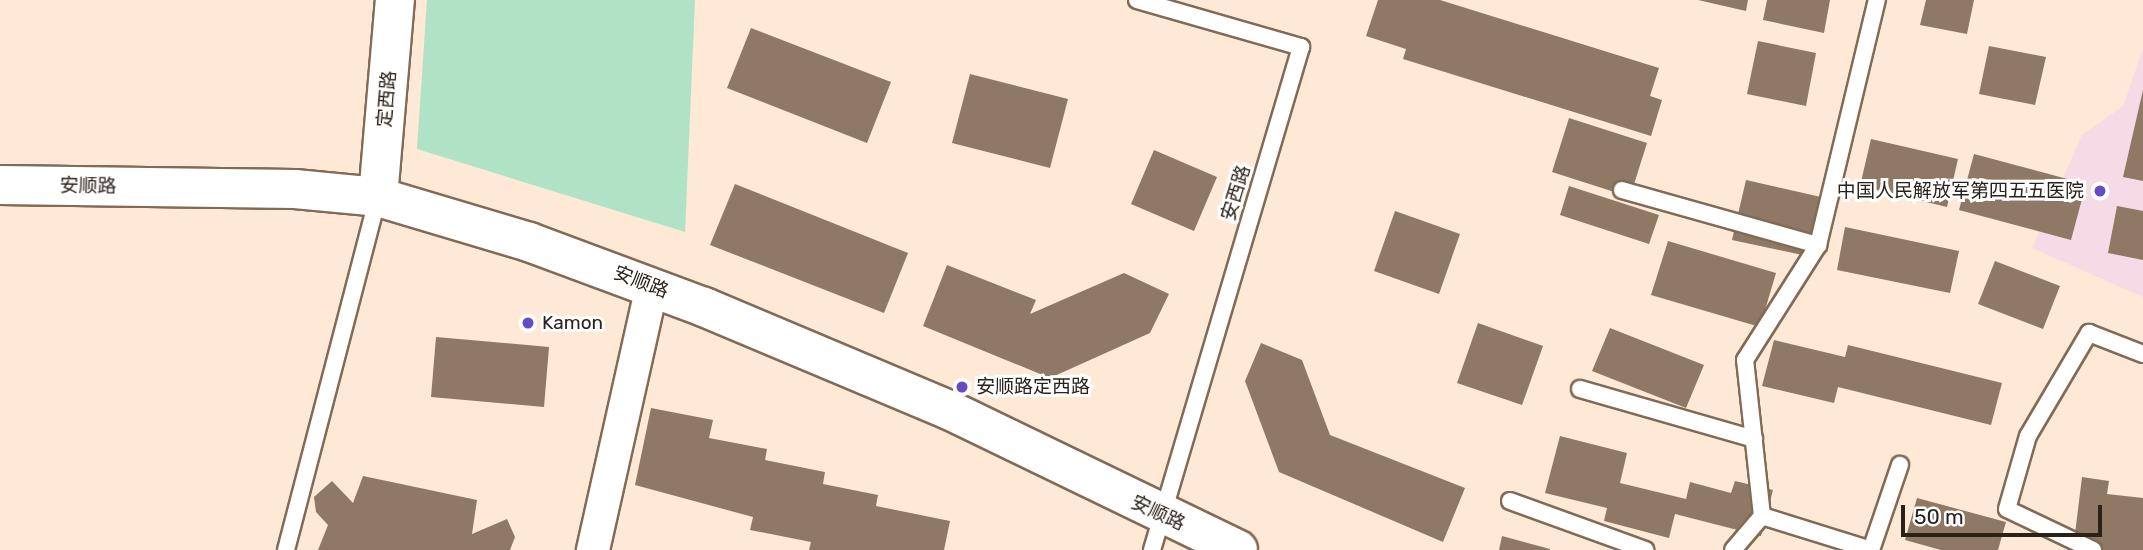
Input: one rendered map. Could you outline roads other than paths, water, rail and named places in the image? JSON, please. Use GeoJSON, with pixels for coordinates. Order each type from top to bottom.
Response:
{"type":"FeatureCollection","features":[{"type":"Feature","properties":{"kind":"street","name":"定西路"},"geometry":{"type":"LineString","coordinates":[[378,197],[395,0]]}},
{"type":"Feature","properties":{"kind":"street","name":"安顺路"},"geometry":{"type":"LineString","coordinates":[[0,185],[295,189],[378,197],[652,286],[949,410],[1157,533],[1238,550]]}},
{"type":"Feature","properties":{"kind":"street"},"geometry":{"type":"LineString","coordinates":[[593,550],[652,286]]}},
{"type":"Feature","properties":{"kind":"lane","name":"安西路"},"geometry":{"type":"LineString","coordinates":[[1137,0],[1301,47],[1157,533]]}},
{"type":"Feature","properties":{"kind":"lane"},"geometry":{"type":"LineString","coordinates":[[1733,550],[1762,516],[1745,360],[1818,244],[1877,0]]}},
{"type":"Feature","properties":{"kind":"lane"},"geometry":{"type":"LineString","coordinates":[[1622,190],[1818,244]]}},
{"type":"Feature","properties":{"kind":"lane"},"geometry":{"type":"LineString","coordinates":[[286,550],[378,197]]}},
{"type":"Feature","properties":{"kind":"lane"},"geometry":{"type":"LineString","coordinates":[[2093,550],[2007,509],[2028,436],[2090,332],[2143,354]]}},
{"type":"Feature","properties":{"kind":"lane"},"geometry":{"type":"LineString","coordinates":[[1580,389],[1754,439]]}},
{"type":"Feature","properties":{"kind":"lane"},"geometry":{"type":"LineString","coordinates":[[1762,516],[1871,550],[1900,465]]}},
{"type":"Feature","properties":{"kind":"lane"},"geometry":{"type":"LineString","coordinates":[[1510,500],[1644,550]]}},
{"type":"Feature","properties":{"kind":"place","name":"中国人民解放军第四五五医院"},"geometry":{"type":"Point","coordinates":[2100,191]}},
{"type":"Feature","properties":{"kind":"place","name":"Kamon"},"geometry":{"type":"Point","coordinates":[528,323]}},
{"type":"Feature","properties":{"kind":"place","name":"安顺路定西路"},"geometry":{"type":"Point","coordinates":[962,387]}}]}
